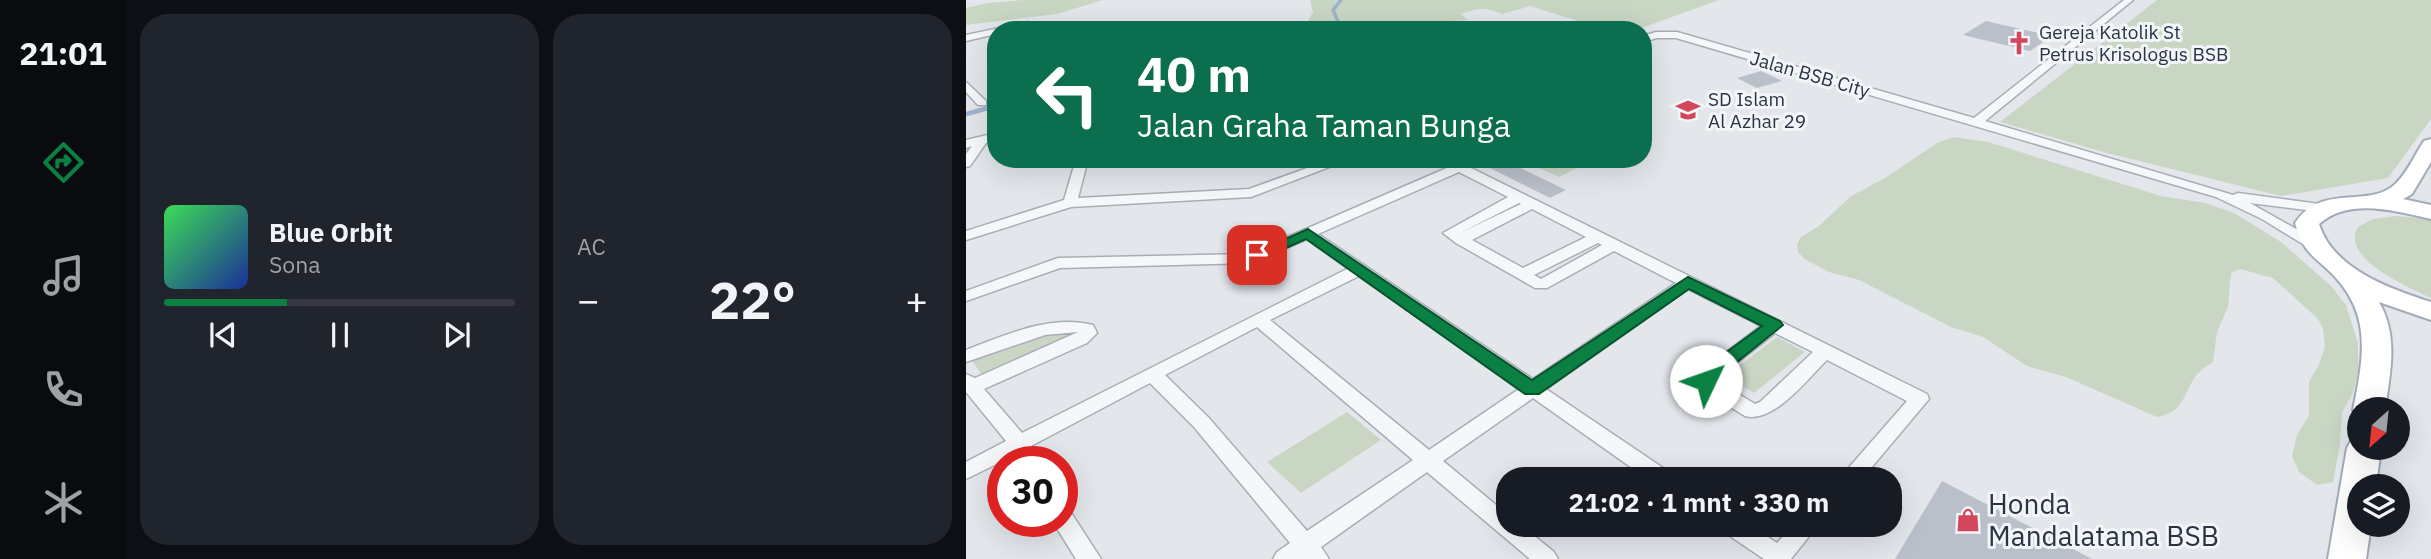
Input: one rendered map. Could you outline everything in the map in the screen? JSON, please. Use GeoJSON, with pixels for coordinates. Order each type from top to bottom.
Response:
{"type":"FeatureCollection","features":[{"type":"Feature","properties":{"kind":"main road"},"geometry":{"type":"LineString","coordinates":[[2381,203],[2404,189],[2431,145]]}},
{"type":"Feature","properties":{"kind":"main road"},"geometry":{"type":"LineString","coordinates":[[2371,397],[2379,340],[2368,298],[2316,246],[2308,236],[2307,223],[2322,208],[2352,203],[2381,203],[2431,212]]}},
{"type":"Feature","properties":{"kind":"main road"},"geometry":{"type":"LineString","coordinates":[[2340,270],[2373,289],[2431,311]]}},
{"type":"Feature","properties":{"kind":"main road"},"geometry":{"type":"LineString","coordinates":[[2347,559],[2362,460]]}},
{"type":"Feature","properties":{"kind":"street"},"geometry":{"type":"LineString","coordinates":[[1977,122],[2129,0]]}},
{"type":"Feature","properties":{"kind":"street"},"geometry":{"type":"LineString","coordinates":[[966,38],[987,33]]}},
{"type":"Feature","properties":{"kind":"street","name":"Jalan BSB City"},"geometry":{"type":"LineString","coordinates":[[1652,37],[1677,35],[2221,194],[2322,208]]}},
{"type":"Feature","properties":{"kind":"street"},"geometry":{"type":"LineString","coordinates":[[966,85],[982,103]]}},
{"type":"Feature","properties":{"kind":"street"},"geometry":{"type":"LineString","coordinates":[[966,144],[987,139]]}},
{"type":"Feature","properties":{"kind":"street"},"geometry":{"type":"LineString","coordinates":[[966,163],[987,141]]}},
{"type":"Feature","properties":{"kind":"street"},"geometry":{"type":"LineString","coordinates":[[1070,202],[1079,168]]}},
{"type":"Feature","properties":{"kind":"street"},"geometry":{"type":"LineString","coordinates":[[966,236],[1070,202],[1251,194],[1320,168]]}},
{"type":"Feature","properties":{"kind":"street"},"geometry":{"type":"LineString","coordinates":[[966,296],[1058,263],[1246,259],[1457,168]]}},
{"type":"Feature","properties":{"kind":"street"},"geometry":{"type":"LineString","coordinates":[[1461,168],[1920,399],[1860,467]]}},
{"type":"Feature","properties":{"kind":"street","name":"Jalan BSB City"},"geometry":{"type":"LineString","coordinates":[[2221,194],[2267,216],[2316,246]]}},
{"type":"Feature","properties":{"kind":"street"},"geometry":{"type":"LineString","coordinates":[[1525,200],[1450,232],[1538,285],[1546,284],[1614,245]]}},
{"type":"Feature","properties":{"kind":"street"},"geometry":{"type":"LineString","coordinates":[[1308,233],[1646,467]]}},
{"type":"Feature","properties":{"kind":"street"},"geometry":{"type":"LineString","coordinates":[[1522,275],[1598,237]]}},
{"type":"Feature","properties":{"kind":"street"},"geometry":{"type":"LineString","coordinates":[[1036,446],[1153,375],[1358,270]]}},
{"type":"Feature","properties":{"kind":"street"},"geometry":{"type":"LineString","coordinates":[[1285,559],[1310,552],[1428,461],[1688,282]]}},
{"type":"Feature","properties":{"kind":"street"},"geometry":{"type":"LineString","coordinates":[[1258,319],[1546,559]]}},
{"type":"Feature","properties":{"kind":"street"},"geometry":{"type":"LineString","coordinates":[[1774,325],[1707,376],[1708,384],[1752,411],[1759,411],[1766,408],[1825,351]]}},
{"type":"Feature","properties":{"kind":"street"},"geometry":{"type":"LineString","coordinates":[[966,356],[1055,328],[1073,326],[1087,329],[1088,333],[1081,339],[969,382],[1019,446]]}},
{"type":"Feature","properties":{"kind":"street"},"geometry":{"type":"LineString","coordinates":[[1153,375],[1201,422],[1310,552]]}},
{"type":"Feature","properties":{"kind":"street"},"geometry":{"type":"LineString","coordinates":[[966,471],[987,465]]}},
{"type":"Feature","properties":{"kind":"street"},"geometry":{"type":"LineString","coordinates":[[1074,537],[1088,559]]}},
{"type":"Feature","properties":{"kind":"street"},"geometry":{"type":"LineString","coordinates":[[1749,537],[1778,558],[1796,537]]}},
{"type":"Feature","properties":{"kind":"green space"},"geometry":{"type":"Polygon","coordinates":[[[1103,0],[1057,14],[966,25],[966,8],[987,3],[1103,0]]]}},
{"type":"Feature","properties":{"kind":"green space"},"geometry":{"type":"Polygon","coordinates":[[[1310,0],[1719,0],[1652,24],[1652,21],[1578,21],[1530,6],[1502,14],[1486,9],[1477,10],[1461,14],[1468,20],[1450,21],[1308,21],[1313,12],[1310,0]]]}},
{"type":"Feature","properties":{"kind":"green space"},"geometry":{"type":"Polygon","coordinates":[[[2157,0],[2431,0],[2431,119],[2388,178],[2281,196],[2107,153],[2000,122],[2157,0]]]}},
{"type":"Feature","properties":{"kind":"green space"},"geometry":{"type":"Polygon","coordinates":[[[1954,137],[1988,142],[2161,196],[2205,203],[2234,213],[2281,242],[2331,286],[2346,305],[2358,343],[2358,373],[2353,393],[2347,397],[2342,412],[2340,445],[2333,482],[2317,485],[2299,472],[2292,456],[2297,435],[2309,415],[2309,382],[2325,347],[2323,328],[2317,318],[2273,278],[2240,269],[2231,273],[2228,307],[2217,332],[2213,362],[2197,375],[2178,407],[2157,417],[2066,377],[2027,366],[1983,337],[1951,327],[1859,280],[1829,272],[1806,260],[1798,252],[1797,245],[1801,237],[1819,226],[1851,196],[1885,178],[1937,143],[1954,137]]]}},
{"type":"Feature","properties":{"kind":"green space"},"geometry":{"type":"Polygon","coordinates":[[[1539,168],[1577,168],[1559,177],[1539,168]]]}},
{"type":"Feature","properties":{"kind":"green space"},"geometry":{"type":"Polygon","coordinates":[[[2396,216],[2431,219],[2431,298],[2380,270],[2358,250],[2355,239],[2358,227],[2373,219],[2396,216]]]}},
{"type":"Feature","properties":{"kind":"green space"},"geometry":{"type":"Polygon","coordinates":[[[1073,331],[1073,337],[982,375],[971,359],[1032,336],[1073,331]]]}},
{"type":"Feature","properties":{"kind":"green space"},"geometry":{"type":"Polygon","coordinates":[[[1777,337],[1805,352],[1754,393],[1725,376],[1777,337]]]}},
{"type":"Feature","properties":{"kind":"green space"},"geometry":{"type":"Polygon","coordinates":[[[1347,412],[1381,440],[1301,493],[1267,462],[1347,412]]]}},
{"type":"Feature","properties":{"kind":"building","name":"Gereja Katolik St Petrus Krisologus BSB"},"geometry":{"type":"Polygon","coordinates":[[[1986,21],[2052,36],[2030,51],[1963,35],[1986,21]]]}},
{"type":"Feature","properties":{"kind":"building"},"geometry":{"type":"Polygon","coordinates":[[[1761,71],[1782,81],[1757,88],[1737,78],[1761,71]]]}},
{"type":"Feature","properties":{"kind":"building"},"geometry":{"type":"Polygon","coordinates":[[[1490,168],[1521,168],[1566,190],[1550,198],[1490,168]]]}},
{"type":"Feature","properties":{"kind":"building","name":"Honda Mandalatama BSB"},"geometry":{"type":"Polygon","coordinates":[[[1942,481],[2092,559],[1895,559],[1942,481]]]}},
{"type":"Feature","properties":{"kind":"waterway"},"geometry":{"type":"LineString","coordinates":[[1338,21],[1333,10],[1341,0]]}},
{"type":"Feature","properties":{"kind":"waterway"},"geometry":{"type":"LineString","coordinates":[[966,114],[987,108]]}},
{"type":"Feature","properties":{"kind":"place","name":"Gereja Katolik St Petrus Krisologus BSB"},"geometry":{"type":"Point","coordinates":[2019,43]}},
{"type":"Feature","properties":{"kind":"place","name":"SD Islam Al Azhar 29"},"geometry":{"type":"Point","coordinates":[1688,110]}},
{"type":"Feature","properties":{"kind":"place","name":"Honda Mandalatama BSB"},"geometry":{"type":"Point","coordinates":[1968,520]}},
{"type":"Feature","properties":{"kind":"route"},"geometry":{"type":"LineString","coordinates":[[1257,255],[1308,233],[1532,389],[1688,282],[1774,325],[1707,376],[1706,381]]}}]}
